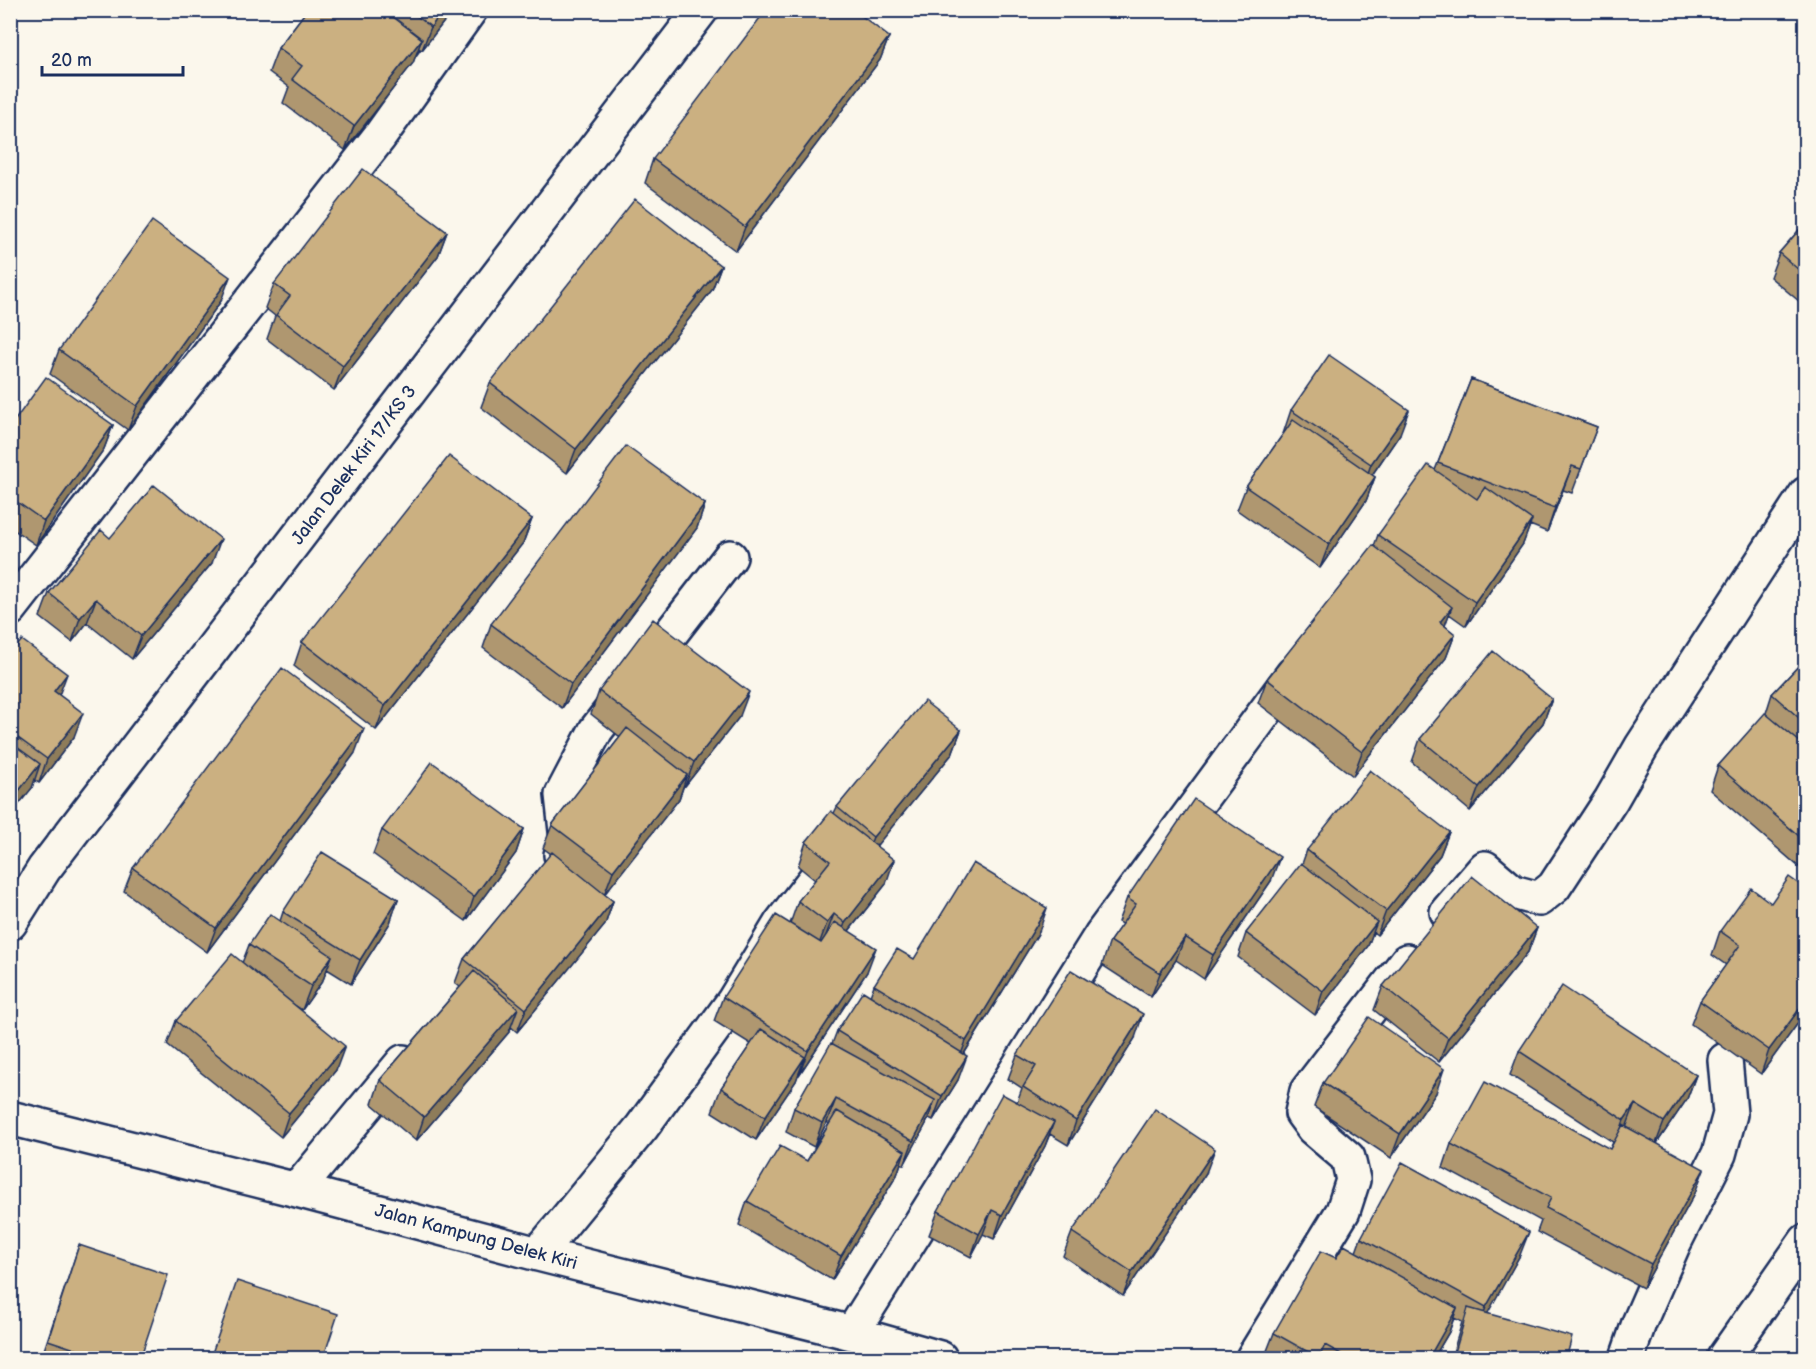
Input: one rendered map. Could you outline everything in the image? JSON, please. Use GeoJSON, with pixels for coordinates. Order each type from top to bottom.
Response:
{"type":"FeatureCollection","features":[{"type":"Feature","properties":{"kind":"street"},"geometry":{"type":"LineString","coordinates":[[10,609],[380,136],[470,10]]}},
{"type":"Feature","properties":{"kind":"street","name":"Jalan Delek Kiri 17/KS 3"},"geometry":{"type":"LineString","coordinates":[[10,923],[44,869],[701,10]]}},
{"type":"Feature","properties":{"kind":"street"},"geometry":{"type":"LineString","coordinates":[[1253,1359],[1343,1211],[1353,1180],[1348,1158],[1312,1128],[1302,1113],[1307,1091],[1426,936],[1485,868],[1513,892],[1539,899],[1554,887],[1611,800],[1642,746],[1806,494]]}},
{"type":"Feature","properties":{"kind":"street"},"geometry":{"type":"LineString","coordinates":[[548,882],[555,873],[567,840],[562,795],[596,730],[730,557]]}},
{"type":"Feature","properties":{"kind":"street"},"geometry":{"type":"LineString","coordinates":[[852,1333],[1101,935],[1308,652]]}},
{"type":"Feature","properties":{"kind":"street"},"geometry":{"type":"LineString","coordinates":[[538,1254],[642,1127],[733,1002],[782,923],[861,820]]}},
{"type":"Feature","properties":{"kind":"street"},"geometry":{"type":"LineString","coordinates":[[297,1190],[421,1041]]}},
{"type":"Feature","properties":{"kind":"street"},"geometry":{"type":"LineString","coordinates":[[1627,1359],[1639,1323],[1674,1243],[1719,1154],[1730,1114],[1725,1060]]}},
{"type":"Feature","properties":{"kind":"street","name":"Jalan Kampung Delek Kiri"},"geometry":{"type":"LineString","coordinates":[[10,1118],[852,1333],[940,1359]]}},
{"type":"Feature","properties":{"kind":"street"},"geometry":{"type":"LineString","coordinates":[[1724,1359],[1806,1241]]}},
{"type":"Feature","properties":{"kind":"building"},"geometry":{"type":"Polygon","coordinates":[[[307,10],[384,10],[422,39],[354,126],[292,79],[302,66],[278,48],[307,10]]]}},
{"type":"Feature","properties":{"kind":"building"},"geometry":{"type":"Polygon","coordinates":[[[409,10],[443,10],[431,27],[409,10]]]}},
{"type":"Feature","properties":{"kind":"building"},"geometry":{"type":"Polygon","coordinates":[[[766,10],[854,10],[889,37],[745,227],[653,159],[766,10]]]}},
{"type":"Feature","properties":{"kind":"building"},"geometry":{"type":"Polygon","coordinates":[[[363,169],[447,232],[343,366],[276,315],[290,296],[274,284],[363,169]]]}},
{"type":"Feature","properties":{"kind":"building"},"geometry":{"type":"Polygon","coordinates":[[[635,199],[721,266],[576,449],[490,383],[635,199]]]}},
{"type":"Feature","properties":{"kind":"building"},"geometry":{"type":"Polygon","coordinates":[[[152,221],[230,277],[137,406],[59,350],[152,221]]]}},
{"type":"Feature","properties":{"kind":"building"},"geometry":{"type":"Polygon","coordinates":[[[1806,222],[1806,276],[1779,253],[1806,222]]]}},
{"type":"Feature","properties":{"kind":"building"},"geometry":{"type":"Polygon","coordinates":[[[1329,355],[1409,410],[1371,464],[1291,410],[1329,355]]]}},
{"type":"Feature","properties":{"kind":"building"},"geometry":{"type":"Polygon","coordinates":[[[46,377],[113,425],[44,521],[10,497],[10,427],[46,377]]]}},
{"type":"Feature","properties":{"kind":"building"},"geometry":{"type":"Polygon","coordinates":[[[1471,379],[1597,427],[1581,469],[1572,466],[1555,508],[1438,463],[1471,379]]]}},
{"type":"Feature","properties":{"kind":"building"},"geometry":{"type":"Polygon","coordinates":[[[1293,420],[1375,477],[1329,544],[1246,487],[1293,420]]]}},
{"type":"Feature","properties":{"kind":"building"},"geometry":{"type":"Polygon","coordinates":[[[626,446],[705,504],[571,684],[491,624],[626,446]]]}},
{"type":"Feature","properties":{"kind":"building"},"geometry":{"type":"Polygon","coordinates":[[[449,456],[532,519],[385,706],[302,642],[449,456]]]}},
{"type":"Feature","properties":{"kind":"building"},"geometry":{"type":"Polygon","coordinates":[[[1428,465],[1477,499],[1485,487],[1532,520],[1475,602],[1378,535],[1428,465]]]}},
{"type":"Feature","properties":{"kind":"building"},"geometry":{"type":"Polygon","coordinates":[[[154,485],[221,539],[141,636],[96,599],[80,618],[49,593],[101,530],[110,538],[154,485]]]}},
{"type":"Feature","properties":{"kind":"building"},"geometry":{"type":"Polygon","coordinates":[[[1373,545],[1452,607],[1440,622],[1455,634],[1362,752],[1267,679],[1373,545]]]}},
{"type":"Feature","properties":{"kind":"building"},"geometry":{"type":"Polygon","coordinates":[[[653,619],[749,692],[694,762],[599,691],[653,619]]]}},
{"type":"Feature","properties":{"kind":"building"},"geometry":{"type":"Polygon","coordinates":[[[22,640],[67,674],[54,691],[83,713],[47,759],[10,732],[10,654],[22,640]]]}},
{"type":"Feature","properties":{"kind":"building"},"geometry":{"type":"Polygon","coordinates":[[[1493,651],[1552,699],[1479,787],[1420,739],[1493,651]]]}},
{"type":"Feature","properties":{"kind":"building"},"geometry":{"type":"Polygon","coordinates":[[[1806,658],[1806,724],[1772,694],[1806,658]]]}},
{"type":"Feature","properties":{"kind":"building"},"geometry":{"type":"Polygon","coordinates":[[[282,668],[364,729],[216,928],[133,868],[282,668]]]}},
{"type":"Feature","properties":{"kind":"building"},"geometry":{"type":"Polygon","coordinates":[[[924,701],[961,730],[873,837],[837,807],[924,701]]]}},
{"type":"Feature","properties":{"kind":"building"},"geometry":{"type":"Polygon","coordinates":[[[1765,713],[1806,747],[1806,842],[1718,766],[1765,713]]]}},
{"type":"Feature","properties":{"kind":"building"},"geometry":{"type":"Polygon","coordinates":[[[627,728],[687,775],[613,871],[552,825],[627,728]]]}},
{"type":"Feature","properties":{"kind":"building"},"geometry":{"type":"Polygon","coordinates":[[[10,742],[40,764],[10,802],[10,742]]]}},
{"type":"Feature","properties":{"kind":"building"},"geometry":{"type":"Polygon","coordinates":[[[432,762],[524,829],[474,897],[382,830],[432,762]]]}},
{"type":"Feature","properties":{"kind":"building"},"geometry":{"type":"Polygon","coordinates":[[[1370,770],[1449,832],[1386,911],[1307,850],[1370,770]]]}},
{"type":"Feature","properties":{"kind":"building"},"geometry":{"type":"Polygon","coordinates":[[[1194,799],[1280,857],[1213,955],[1185,937],[1160,973],[1110,941],[1136,904],[1127,898],[1194,799]]]}},
{"type":"Feature","properties":{"kind":"building"},"geometry":{"type":"Polygon","coordinates":[[[831,811],[894,860],[845,923],[834,914],[827,923],[798,901],[830,861],[806,842],[831,811]]]}},
{"type":"Feature","properties":{"kind":"building"},"geometry":{"type":"Polygon","coordinates":[[[322,852],[398,899],[360,960],[283,912],[322,852]]]}},
{"type":"Feature","properties":{"kind":"building"},"geometry":{"type":"Polygon","coordinates":[[[552,852],[613,901],[526,1009],[464,959],[552,852]]]}},
{"type":"Feature","properties":{"kind":"building"},"geometry":{"type":"Polygon","coordinates":[[[973,863],[1047,908],[966,1041],[874,985],[897,949],[914,959],[973,863]]]}},
{"type":"Feature","properties":{"kind":"building"},"geometry":{"type":"Polygon","coordinates":[[[1301,863],[1377,922],[1323,991],[1246,933],[1301,863]]]}},
{"type":"Feature","properties":{"kind":"building"},"geometry":{"type":"Polygon","coordinates":[[[1472,876],[1537,928],[1448,1038],[1383,986],[1472,876]]]}},
{"type":"Feature","properties":{"kind":"building"},"geometry":{"type":"Polygon","coordinates":[[[1789,877],[1806,889],[1806,1000],[1769,1050],[1700,1001],[1740,945],[1720,931],[1751,888],[1771,903],[1789,877]]]}},
{"type":"Feature","properties":{"kind":"building"},"geometry":{"type":"Polygon","coordinates":[[[270,914],[332,956],[311,986],[249,945],[270,914]]]}},
{"type":"Feature","properties":{"kind":"building"},"geometry":{"type":"Polygon","coordinates":[[[776,915],[821,943],[835,922],[876,948],[808,1051],[723,997],[776,915]]]}},
{"type":"Feature","properties":{"kind":"building"},"geometry":{"type":"Polygon","coordinates":[[[232,954],[345,1046],[289,1113],[176,1021],[232,954]]]}},
{"type":"Feature","properties":{"kind":"building"},"geometry":{"type":"Polygon","coordinates":[[[1071,970],[1143,1014],[1076,1121],[1023,1087],[1036,1066],[1017,1055],[1071,970]]]}},
{"type":"Feature","properties":{"kind":"building"},"geometry":{"type":"Polygon","coordinates":[[[474,971],[518,1008],[424,1117],[380,1080],[474,971]]]}},
{"type":"Feature","properties":{"kind":"building"},"geometry":{"type":"Polygon","coordinates":[[[1562,986],[1696,1075],[1664,1122],[1635,1104],[1624,1120],[1519,1051],[1562,986]]]}},
{"type":"Feature","properties":{"kind":"building"},"geometry":{"type":"Polygon","coordinates":[[[863,991],[967,1056],[942,1096],[837,1031],[863,991]]]}},
{"type":"Feature","properties":{"kind":"building"},"geometry":{"type":"Polygon","coordinates":[[[1369,1017],[1444,1069],[1400,1134],[1323,1083],[1369,1017]]]}},
{"type":"Feature","properties":{"kind":"building"},"geometry":{"type":"Polygon","coordinates":[[[761,1029],[805,1057],[765,1117],[721,1088],[761,1029]]]}},
{"type":"Feature","properties":{"kind":"building"},"geometry":{"type":"Polygon","coordinates":[[[831,1043],[935,1100],[913,1141],[836,1099],[822,1123],[794,1108],[831,1043]]]}},
{"type":"Feature","properties":{"kind":"building"},"geometry":{"type":"Polygon","coordinates":[[[1485,1082],[1610,1149],[1623,1125],[1704,1169],[1651,1264],[1546,1208],[1551,1198],[1451,1144],[1485,1082]]]}},
{"type":"Feature","properties":{"kind":"building"},"geometry":{"type":"Polygon","coordinates":[[[1002,1094],[1054,1122],[1002,1215],[992,1210],[979,1234],[938,1211],[1002,1094]]]}},
{"type":"Feature","properties":{"kind":"building"},"geometry":{"type":"Polygon","coordinates":[[[1155,1109],[1215,1149],[1132,1272],[1072,1232],[1155,1109]]]}},
{"type":"Feature","properties":{"kind":"building"},"geometry":{"type":"Polygon","coordinates":[[[837,1111],[905,1151],[841,1256],[747,1201],[780,1146],[807,1161],[837,1111]]]}},
{"type":"Feature","properties":{"kind":"building"},"geometry":{"type":"Polygon","coordinates":[[[1402,1162],[1529,1232],[1486,1307],[1361,1238],[1402,1162]]]}},
{"type":"Feature","properties":{"kind":"building"},"geometry":{"type":"Polygon","coordinates":[[[79,1245],[168,1275],[140,1359],[105,1359],[48,1340],[79,1245]]]}},
{"type":"Feature","properties":{"kind":"building"},"geometry":{"type":"Polygon","coordinates":[[[1344,1245],[1457,1308],[1428,1359],[1350,1359],[1325,1345],[1319,1358],[1274,1333],[1321,1251],[1336,1258],[1344,1245]]]}},
{"type":"Feature","properties":{"kind":"building"},"geometry":{"type":"Polygon","coordinates":[[[237,1281],[338,1314],[323,1359],[210,1359],[237,1281]]]}},
{"type":"Feature","properties":{"kind":"building"},"geometry":{"type":"Polygon","coordinates":[[[1468,1308],[1572,1337],[1566,1359],[1453,1359],[1468,1308]]]}}]}
